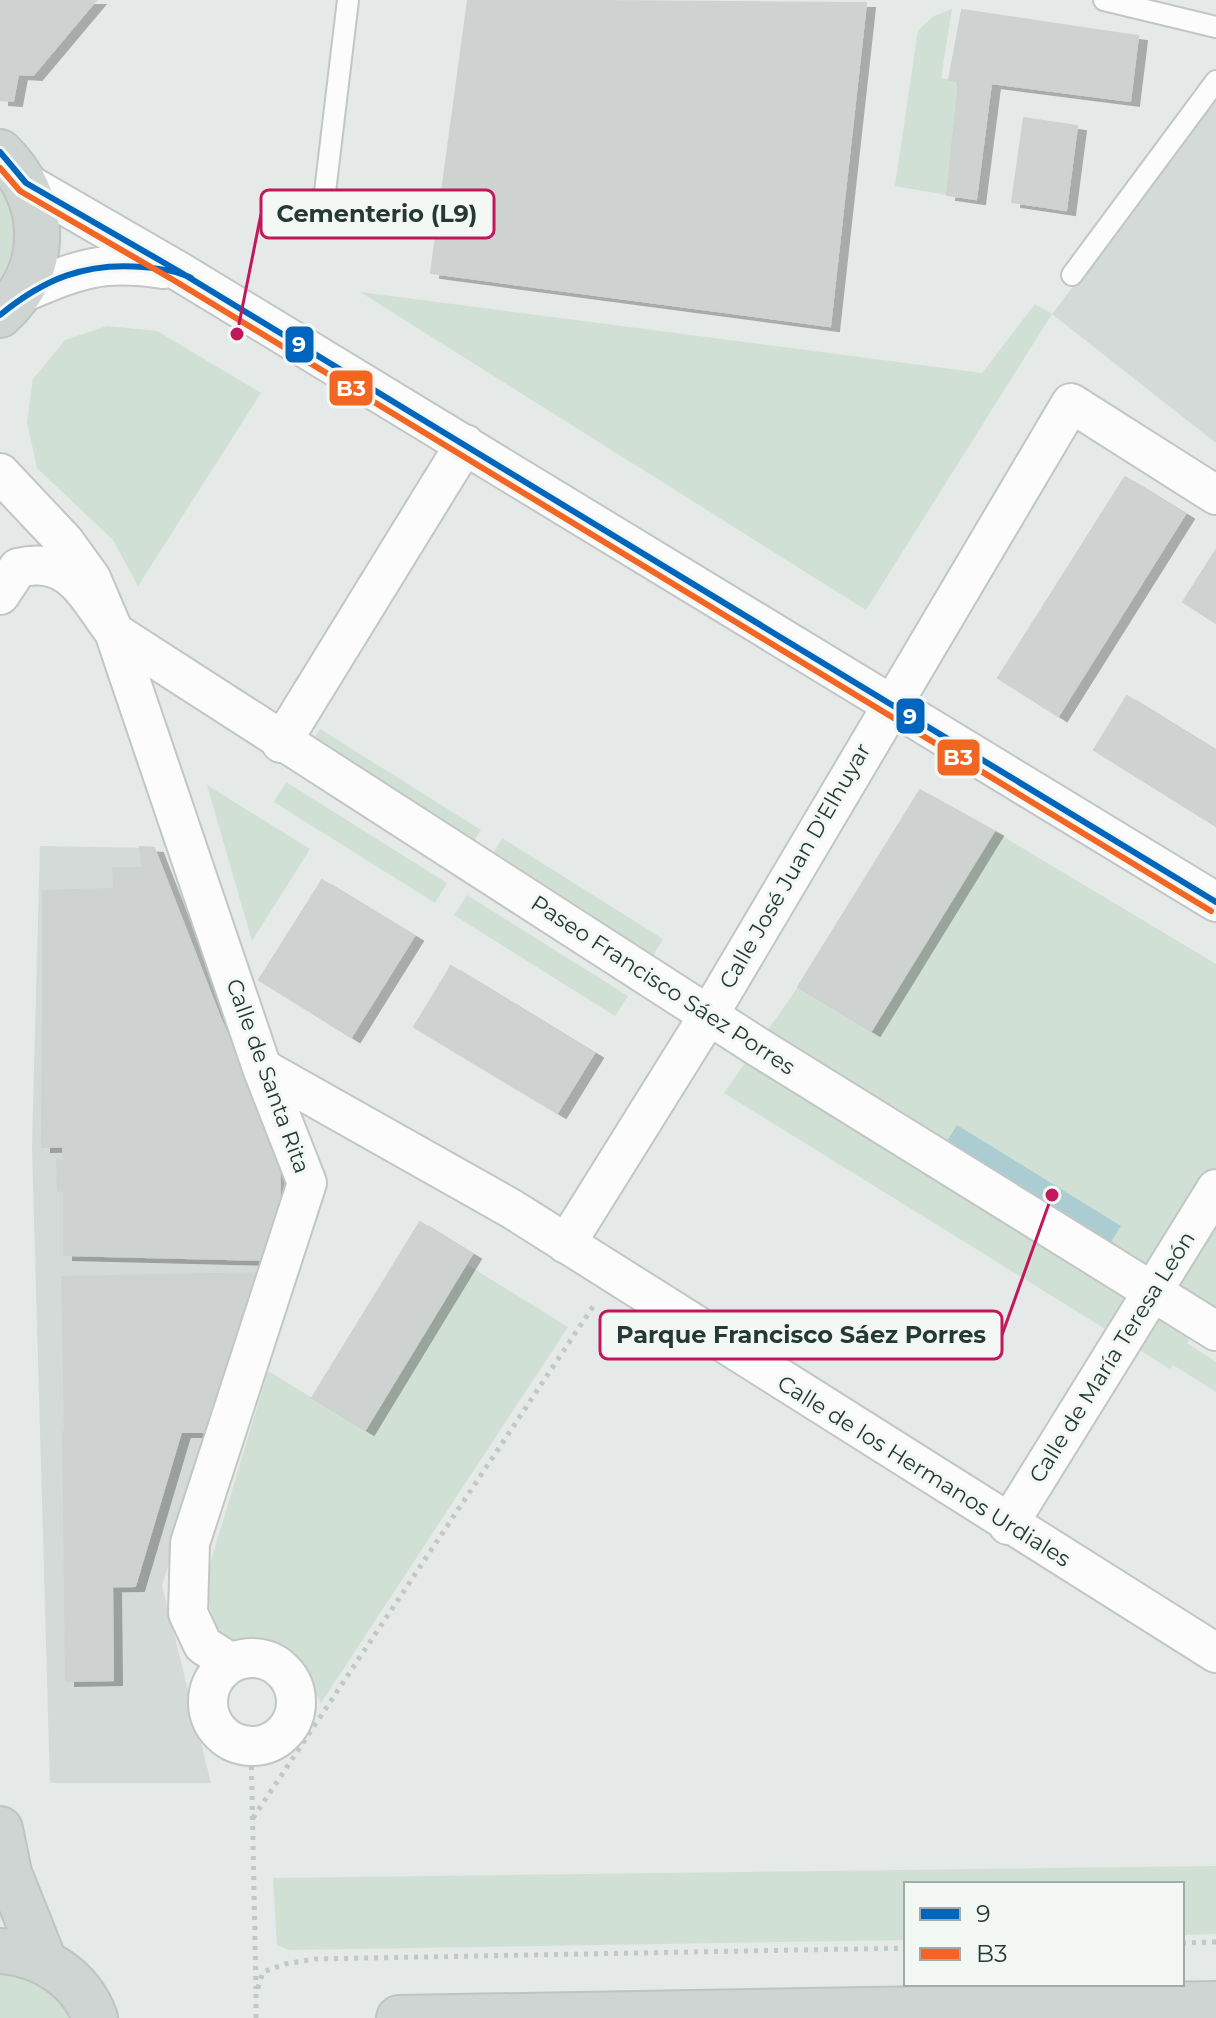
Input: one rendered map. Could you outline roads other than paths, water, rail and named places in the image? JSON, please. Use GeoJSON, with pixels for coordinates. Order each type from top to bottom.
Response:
{"type":"FeatureCollection","features":[{"type":"Feature","properties":{"kind":"main road"},"geometry":{"type":"LineString","coordinates":[[10,305],[36,259],[39,220],[13,167]]}},
{"type":"Feature","properties":{"kind":"main road"},"geometry":{"type":"LineString","coordinates":[[0,1829],[9,1873],[44,1961]]}},
{"type":"Feature","properties":{"kind":"main road"},"geometry":{"type":"LineString","coordinates":[[0,1951],[44,1961],[63,1973],[103,2014]]}},
{"type":"Feature","properties":{"kind":"main road"},"geometry":{"type":"LineString","coordinates":[[399,2018],[1216,2004]]}},
{"type":"Feature","properties":{"kind":"street"},"geometry":{"type":"LineString","coordinates":[[13,167],[180,272],[1216,902]]}},
{"type":"Feature","properties":{"kind":"street"},"geometry":{"type":"LineString","coordinates":[[10,305],[79,269],[105,264],[130,264],[180,272]]}},
{"type":"Feature","properties":{"kind":"street","name":"Calle José Juan D'Elhuyar"},"geometry":{"type":"LineString","coordinates":[[566,1244],[710,1013],[890,704],[1071,403],[1216,495]]}},
{"type":"Feature","properties":{"kind":"street"},"geometry":{"type":"LineString","coordinates":[[281,743],[465,444]]}},
{"type":"Feature","properties":{"kind":"street"},"geometry":{"type":"LineString","coordinates":[[0,473],[82,566],[114,632]]}},
{"type":"Feature","properties":{"kind":"street","name":"Calle de Santa Rita"},"geometry":{"type":"LineString","coordinates":[[0,595],[18,568],[40,562],[70,573],[114,632],[262,1068],[307,1183],[190,1543],[188,1613],[203,1645],[231,1663]]}},
{"type":"Feature","properties":{"kind":"street","name":"Paseo Francisco Sáez Porres"},"geometry":{"type":"LineString","coordinates":[[114,632],[281,743],[710,1013],[758,1047],[1216,1331]]}},
{"type":"Feature","properties":{"kind":"street","name":"Calle de los Hermanos Urdiales"},"geometry":{"type":"LineString","coordinates":[[262,1068],[566,1244],[1008,1525],[1216,1653]]}},
{"type":"Feature","properties":{"kind":"street","name":"Calle de María Teresa León"},"geometry":{"type":"LineString","coordinates":[[1008,1525],[1216,1189]]}},
{"type":"Feature","properties":{"kind":"street"},"geometry":{"type":"LineString","coordinates":[[245,1659],[273,1663],[292,1684],[296,1699],[295,1713],[279,1737],[251,1746],[224,1737],[209,1713],[212,1684],[231,1663],[245,1659]]}},
{"type":"Feature","properties":{"kind":"lane"},"geometry":{"type":"LineString","coordinates":[[322,217],[348,0]]}},
{"type":"Feature","properties":{"kind":"lane"},"geometry":{"type":"LineString","coordinates":[[1104,0],[1216,27]]}},
{"type":"Feature","properties":{"kind":"lane"},"geometry":{"type":"LineString","coordinates":[[1072,275],[1216,81]]}},
{"type":"Feature","properties":{"kind":"water"},"geometry":{"type":"Polygon","coordinates":[[[957,1125],[1121,1226],[1109,1245],[945,1144],[957,1125]]]}},
{"type":"Feature","properties":{"kind":"place","name":"Cementerio (L9)"},"geometry":{"type":"Point","coordinates":[237,334]}},
{"type":"Feature","properties":{"kind":"place","name":"Parque Francisco Sáez Porres"},"geometry":{"type":"Point","coordinates":[1052,1195]}}]}
